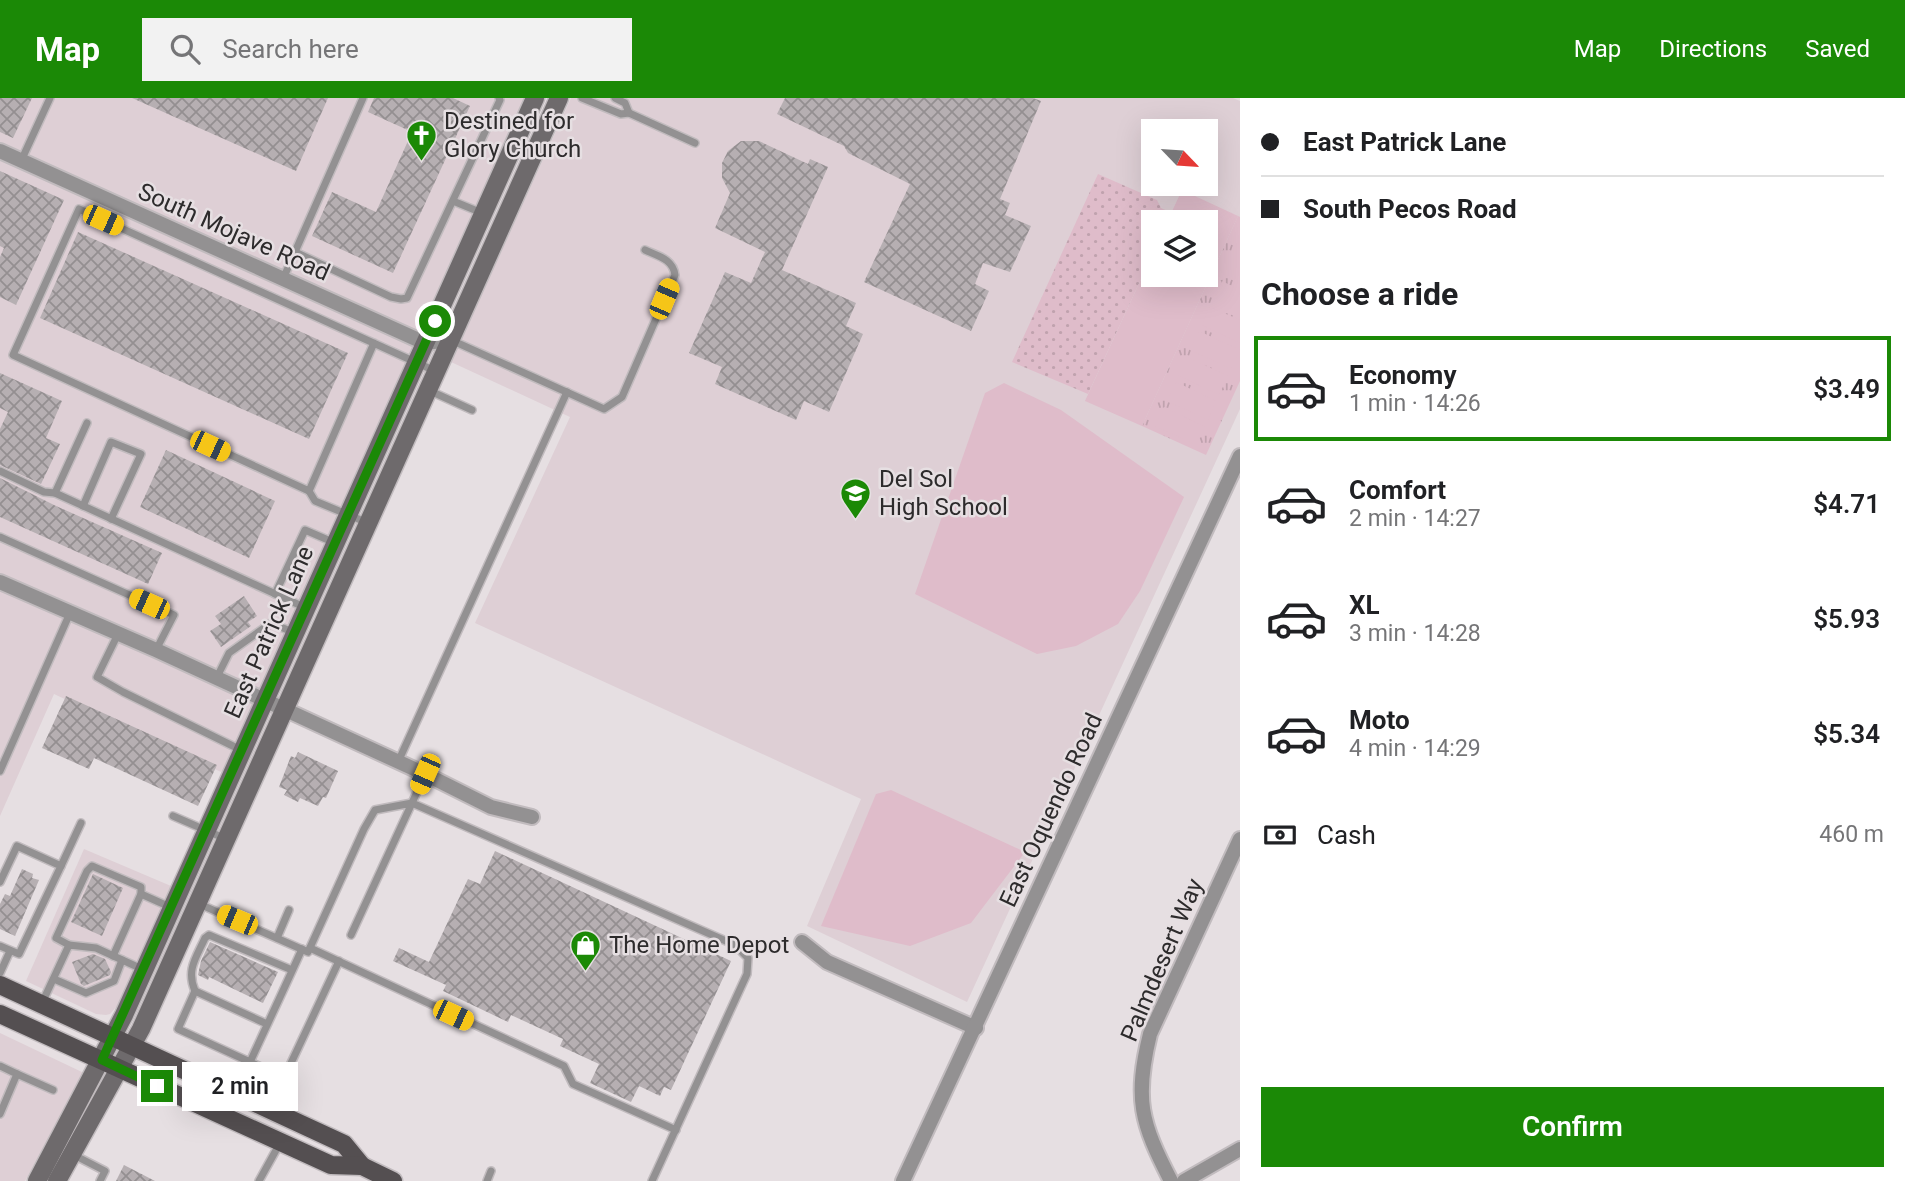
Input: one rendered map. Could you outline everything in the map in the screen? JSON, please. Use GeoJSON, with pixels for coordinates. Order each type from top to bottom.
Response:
{"type":"FeatureCollection","features":[{"type":"Feature","properties":{"kind":"main road","name":"East Patrick Lane"},"geometry":{"type":"LineString","coordinates":[[37,1181],[114,1037],[535,98]]}},
{"type":"Feature","properties":{"kind":"main road","name":"East Patrick Lane"},"geometry":{"type":"LineString","coordinates":[[57,1181],[132,1046],[559,98]]}},
{"type":"Feature","properties":{"kind":"main road"},"geometry":{"type":"LineString","coordinates":[[0,985],[344,1144],[362,1166]]}},
{"type":"Feature","properties":{"kind":"main road"},"geometry":{"type":"LineString","coordinates":[[0,1014],[331,1165],[362,1166],[393,1181]]}},
{"type":"Feature","properties":{"kind":"street","name":"South Mojave Road"},"geometry":{"type":"LineString","coordinates":[[0,152],[425,343]]}},
{"type":"Feature","properties":{"kind":"street"},"geometry":{"type":"LineString","coordinates":[[425,343],[450,340]]}},
{"type":"Feature","properties":{"kind":"street","name":"East Oquendo Road"},"geometry":{"type":"LineString","coordinates":[[903,1181],[1240,457]]}},
{"type":"Feature","properties":{"kind":"street"},"geometry":{"type":"LineString","coordinates":[[0,582],[156,650],[491,807],[532,817]]}},
{"type":"Feature","properties":{"kind":"street","name":"Palmdesert Way"},"geometry":{"type":"LineString","coordinates":[[1171,1181],[1150,1141],[1144,1116],[1141,1087],[1143,1063],[1150,1034],[1240,839]]}},
{"type":"Feature","properties":{"kind":"street"},"geometry":{"type":"LineString","coordinates":[[802,942],[827,962],[975,1028]]}},
{"type":"Feature","properties":{"kind":"street"},"geometry":{"type":"LineString","coordinates":[[1184,1181],[1240,1149]]}},
{"type":"Feature","properties":{"kind":"lane"},"geometry":{"type":"LineString","coordinates":[[21,161],[50,98]]}},
{"type":"Feature","properties":{"kind":"lane"},"geometry":{"type":"LineString","coordinates":[[283,279],[363,98]]}},
{"type":"Feature","properties":{"kind":"lane"},"geometry":{"type":"LineString","coordinates":[[295,252],[391,297],[407,298],[499,98]]}},
{"type":"Feature","properties":{"kind":"lane"},"geometry":{"type":"LineString","coordinates":[[582,98],[621,114],[629,113],[695,143]]}},
{"type":"Feature","properties":{"kind":"lane"},"geometry":{"type":"LineString","coordinates":[[615,98],[625,103],[629,113]]}},
{"type":"Feature","properties":{"kind":"lane"},"geometry":{"type":"LineString","coordinates":[[453,201],[483,213]]}},
{"type":"Feature","properties":{"kind":"lane"},"geometry":{"type":"LineString","coordinates":[[368,523],[315,501],[309,492],[13,355],[79,209],[436,372]]}},
{"type":"Feature","properties":{"kind":"lane"},"geometry":{"type":"LineString","coordinates":[[450,340],[604,409],[622,397],[675,275],[667,260],[645,250]]}},
{"type":"Feature","properties":{"kind":"lane"},"geometry":{"type":"LineString","coordinates":[[309,492],[374,343]]}},
{"type":"Feature","properties":{"kind":"lane"},"geometry":{"type":"LineString","coordinates":[[428,389],[472,410]]}},
{"type":"Feature","properties":{"kind":"lane"},"geometry":{"type":"LineString","coordinates":[[398,762],[567,391]]}},
{"type":"Feature","properties":{"kind":"lane"},"geometry":{"type":"LineString","coordinates":[[55,493],[87,423]]}},
{"type":"Feature","properties":{"kind":"lane"},"geometry":{"type":"LineString","coordinates":[[83,506],[111,442],[141,454],[111,519]]}},
{"type":"Feature","properties":{"kind":"lane"},"geometry":{"type":"LineString","coordinates":[[0,471],[44,492],[55,493],[306,608]]}},
{"type":"Feature","properties":{"kind":"lane"},"geometry":{"type":"LineString","coordinates":[[275,594],[305,530],[336,543]]}},
{"type":"Feature","properties":{"kind":"lane"},"geometry":{"type":"LineString","coordinates":[[0,537],[174,615],[156,650]]}},
{"type":"Feature","properties":{"kind":"lane"},"geometry":{"type":"LineString","coordinates":[[0,771],[70,612]]}},
{"type":"Feature","properties":{"kind":"lane"},"geometry":{"type":"LineString","coordinates":[[216,678],[229,653],[271,623],[295,633]]}},
{"type":"Feature","properties":{"kind":"lane"},"geometry":{"type":"LineString","coordinates":[[118,633],[97,677],[243,751]]}},
{"type":"Feature","properties":{"kind":"lane"},"geometry":{"type":"LineString","coordinates":[[351,935],[425,774]]}},
{"type":"Feature","properties":{"kind":"lane"},"geometry":{"type":"LineString","coordinates":[[250,1062],[292,970],[306,949],[375,810],[412,803],[736,945],[748,958],[747,974],[652,1181]]}},
{"type":"Feature","properties":{"kind":"lane"},"geometry":{"type":"LineString","coordinates":[[173,816],[226,840]]}},
{"type":"Feature","properties":{"kind":"lane"},"geometry":{"type":"LineString","coordinates":[[0,946],[19,954],[81,823]]}},
{"type":"Feature","properties":{"kind":"lane"},"geometry":{"type":"LineString","coordinates":[[0,882],[17,846],[61,866]]}},
{"type":"Feature","properties":{"kind":"lane"},"geometry":{"type":"LineString","coordinates":[[113,956],[141,894],[141,887],[92,866],[87,871],[56,938],[69,945],[96,948],[113,956],[144,970]]}},
{"type":"Feature","properties":{"kind":"lane"},"geometry":{"type":"LineString","coordinates":[[141,894],[172,908]]}},
{"type":"Feature","properties":{"kind":"lane"},"geometry":{"type":"LineString","coordinates":[[197,903],[277,938],[339,961],[564,1066],[573,1084],[676,1130]]}},
{"type":"Feature","properties":{"kind":"lane"},"geometry":{"type":"LineString","coordinates":[[277,938],[289,910]]}},
{"type":"Feature","properties":{"kind":"lane"},"geometry":{"type":"LineString","coordinates":[[268,1024],[195,991],[190,972],[205,938],[209,935],[292,970]]}},
{"type":"Feature","properties":{"kind":"lane"},"geometry":{"type":"LineString","coordinates":[[42,1004],[69,945]]}},
{"type":"Feature","properties":{"kind":"lane"},"geometry":{"type":"LineString","coordinates":[[0,973],[10,951]]}},
{"type":"Feature","properties":{"kind":"lane"},"geometry":{"type":"LineString","coordinates":[[54,978],[86,993],[114,981],[122,960]]}},
{"type":"Feature","properties":{"kind":"lane"},"geometry":{"type":"LineString","coordinates":[[269,1109],[339,961]]}},
{"type":"Feature","properties":{"kind":"lane"},"geometry":{"type":"LineString","coordinates":[[195,991],[178,1029],[284,1078]]}},
{"type":"Feature","properties":{"kind":"lane"},"geometry":{"type":"LineString","coordinates":[[0,1066],[53,1090]]}},
{"type":"Feature","properties":{"kind":"lane"},"geometry":{"type":"LineString","coordinates":[[0,1114],[17,1074]]}},
{"type":"Feature","properties":{"kind":"lane"},"geometry":{"type":"LineString","coordinates":[[259,1181],[280,1142]]}},
{"type":"Feature","properties":{"kind":"lane"},"geometry":{"type":"LineString","coordinates":[[72,1154],[105,1171],[100,1181]]}},
{"type":"Feature","properties":{"kind":"lane"},"geometry":{"type":"LineString","coordinates":[[487,1181],[491,1171]]}},
{"type":"Feature","properties":{"kind":"shaded area"},"geometry":{"type":"Polygon","coordinates":[[[0,98],[545,98],[272,705],[221,772],[54,694],[0,816],[0,98]]]}},
{"type":"Feature","properties":{"kind":"shaded area","name":"Del Sol High School"},"geometry":{"type":"Polygon","coordinates":[[[571,98],[1233,98],[1240,101],[1240,409],[967,1002],[807,926],[861,799],[475,623],[570,417],[451,362],[571,98]]]}},
{"type":"Feature","properties":{"kind":"shaded area"},"geometry":{"type":"Polygon","coordinates":[[[84,849],[171,886],[118,1005],[106,1015],[96,1014],[26,981],[84,849]]]}},
{"type":"Feature","properties":{"kind":"shaded area"},"geometry":{"type":"Polygon","coordinates":[[[0,1033],[84,1073],[25,1181],[0,1181],[0,1033]]]}},
{"type":"Feature","properties":{"kind":"green space"},"geometry":{"type":"Polygon","coordinates":[[[1098,174],[1141,193],[1141,196],[1157,200],[1165,210],[1141,210],[1141,279],[1088,394],[1012,362],[1098,174]]]}},
{"type":"Feature","properties":{"kind":"green space"},"geometry":{"type":"Polygon","coordinates":[[[1179,196],[1195,196],[1238,216],[1218,260],[1218,210],[1173,210],[1179,196]]]}},
{"type":"Feature","properties":{"kind":"green space"},"geometry":{"type":"Polygon","coordinates":[[[1238,216],[1240,381],[1206,455],[1142,426],[1206,287],[1218,287],[1218,260],[1238,216]]]}},
{"type":"Feature","properties":{"kind":"green space"},"geometry":{"type":"Polygon","coordinates":[[[1141,279],[1141,287],[1206,287],[1142,426],[1085,401],[1141,279]]]}},
{"type":"Feature","properties":{"kind":"green space"},"geometry":{"type":"Polygon","coordinates":[[[1222,281],[1240,290],[1240,313],[1214,300],[1222,281]]]}},
{"type":"Feature","properties":{"kind":"green space"},"geometry":{"type":"Polygon","coordinates":[[[1210,307],[1240,320],[1240,343],[1202,325],[1210,307]]]}},
{"type":"Feature","properties":{"kind":"green space"},"geometry":{"type":"Polygon","coordinates":[[[1199,331],[1240,350],[1231,369],[1190,350],[1199,331]]]}},
{"type":"Feature","properties":{"kind":"green space"},"geometry":{"type":"Polygon","coordinates":[[[1187,357],[1228,376],[1219,395],[1178,375],[1187,357]]]}},
{"type":"Feature","properties":{"kind":"green space"},"geometry":{"type":"Polygon","coordinates":[[[1176,382],[1216,401],[1208,420],[1167,401],[1176,382]]]}},
{"type":"Feature","properties":{"kind":"green space"},"geometry":{"type":"Polygon","coordinates":[[[1004,383],[1061,410],[1184,497],[1140,591],[1118,624],[1076,646],[1037,654],[915,594],[985,393],[1004,383]]]}},
{"type":"Feature","properties":{"kind":"green space"},"geometry":{"type":"Polygon","coordinates":[[[1164,407],[1205,427],[1196,445],[1155,426],[1164,407]]]}},
{"type":"Feature","properties":{"kind":"green space"},"geometry":{"type":"Polygon","coordinates":[[[891,790],[1025,852],[971,923],[910,946],[821,926],[876,794],[891,790]]]}},
{"type":"Feature","properties":{"kind":"building"},"geometry":{"type":"Polygon","coordinates":[[[0,98],[32,98],[13,138],[0,132],[0,98]]]}},
{"type":"Feature","properties":{"kind":"building"},"geometry":{"type":"Polygon","coordinates":[[[132,98],[328,98],[296,171],[132,98]]]}},
{"type":"Feature","properties":{"kind":"building","name":"Destined for Glory Church"},"geometry":{"type":"Polygon","coordinates":[[[374,98],[453,98],[470,106],[393,273],[312,236],[332,192],[376,212],[412,132],[368,112],[374,98]]]}},
{"type":"Feature","properties":{"kind":"building"},"geometry":{"type":"Polygon","coordinates":[[[785,98],[1033,98],[1041,101],[1000,199],[1010,203],[1005,215],[1031,226],[1010,272],[983,263],[975,284],[989,291],[971,331],[864,282],[910,184],[848,153],[844,146],[777,114],[785,98]]]}},
{"type":"Feature","properties":{"kind":"building"},"geometry":{"type":"Polygon","coordinates":[[[741,141],[759,141],[808,164],[810,159],[828,167],[782,270],[856,303],[846,326],[863,334],[829,412],[804,401],[796,420],[715,384],[722,367],[689,353],[725,272],[751,283],[765,252],[715,228],[730,193],[722,178],[722,163],[728,151],[741,141]]]}},
{"type":"Feature","properties":{"kind":"building"},"geometry":{"type":"Polygon","coordinates":[[[0,171],[64,200],[16,305],[0,297],[0,257],[4,248],[0,246],[0,171]]]}},
{"type":"Feature","properties":{"kind":"building"},"geometry":{"type":"Polygon","coordinates":[[[78,232],[348,353],[309,439],[40,318],[78,232]]]}},
{"type":"Feature","properties":{"kind":"building"},"geometry":{"type":"Polygon","coordinates":[[[0,373],[62,401],[46,438],[60,444],[41,484],[0,465],[0,429],[8,412],[0,408],[0,373]]]}},
{"type":"Feature","properties":{"kind":"building"},"geometry":{"type":"Polygon","coordinates":[[[166,450],[275,501],[249,558],[140,507],[166,450]]]}},
{"type":"Feature","properties":{"kind":"building"},"geometry":{"type":"Polygon","coordinates":[[[0,478],[162,553],[148,584],[0,517],[0,478]]]}},
{"type":"Feature","properties":{"kind":"building"},"geometry":{"type":"Polygon","coordinates":[[[244,596],[257,616],[248,622],[251,626],[221,647],[210,631],[221,624],[215,616],[244,596]]]}},
{"type":"Feature","properties":{"kind":"building"},"geometry":{"type":"Polygon","coordinates":[[[66,696],[217,765],[198,806],[94,758],[89,769],[42,748],[66,696]]]}},
{"type":"Feature","properties":{"kind":"building"},"geometry":{"type":"Polygon","coordinates":[[[298,752],[338,771],[326,798],[323,797],[318,806],[300,798],[298,802],[284,795],[287,790],[279,787],[291,756],[295,758],[298,752]]]}},
{"type":"Feature","properties":{"kind":"building","name":"The Home Depot"},"geometry":{"type":"Polygon","coordinates":[[[495,851],[731,961],[671,1090],[664,1087],[660,1096],[639,1086],[631,1102],[590,1083],[599,1064],[560,1046],[563,1039],[511,1015],[508,1022],[443,991],[446,985],[393,961],[399,948],[429,962],[468,879],[480,884],[495,851]]]}},
{"type":"Feature","properties":{"kind":"building"},"geometry":{"type":"Polygon","coordinates":[[[22,869],[33,874],[32,878],[39,880],[15,936],[0,929],[0,904],[5,894],[10,896],[22,869]]]}},
{"type":"Feature","properties":{"kind":"building"},"geometry":{"type":"Polygon","coordinates":[[[93,874],[123,888],[102,936],[71,922],[93,874]]]}},
{"type":"Feature","properties":{"kind":"building"},"geometry":{"type":"Polygon","coordinates":[[[210,942],[278,972],[263,1003],[209,977],[208,980],[198,975],[210,942]]]}},
{"type":"Feature","properties":{"kind":"building"},"geometry":{"type":"Polygon","coordinates":[[[93,954],[105,959],[111,972],[110,975],[84,986],[72,962],[93,954]]]}},
{"type":"Feature","properties":{"kind":"building"},"geometry":{"type":"Polygon","coordinates":[[[124,1165],[155,1181],[116,1181],[124,1165]]]}},
{"type":"Feature","properties":{"kind":"place","name":"Destined for Glory Church"},"geometry":{"type":"Point","coordinates":[421,162]}},
{"type":"Feature","properties":{"kind":"place","name":"Del Sol High School"},"geometry":{"type":"Point","coordinates":[856,520]}},
{"type":"Feature","properties":{"kind":"place","name":"The Home Depot"},"geometry":{"type":"Point","coordinates":[586,972]}},
{"type":"Feature","properties":{"kind":"route"},"geometry":{"type":"LineString","coordinates":[[157,1086],[102,1060],[435,321]]}}]}
